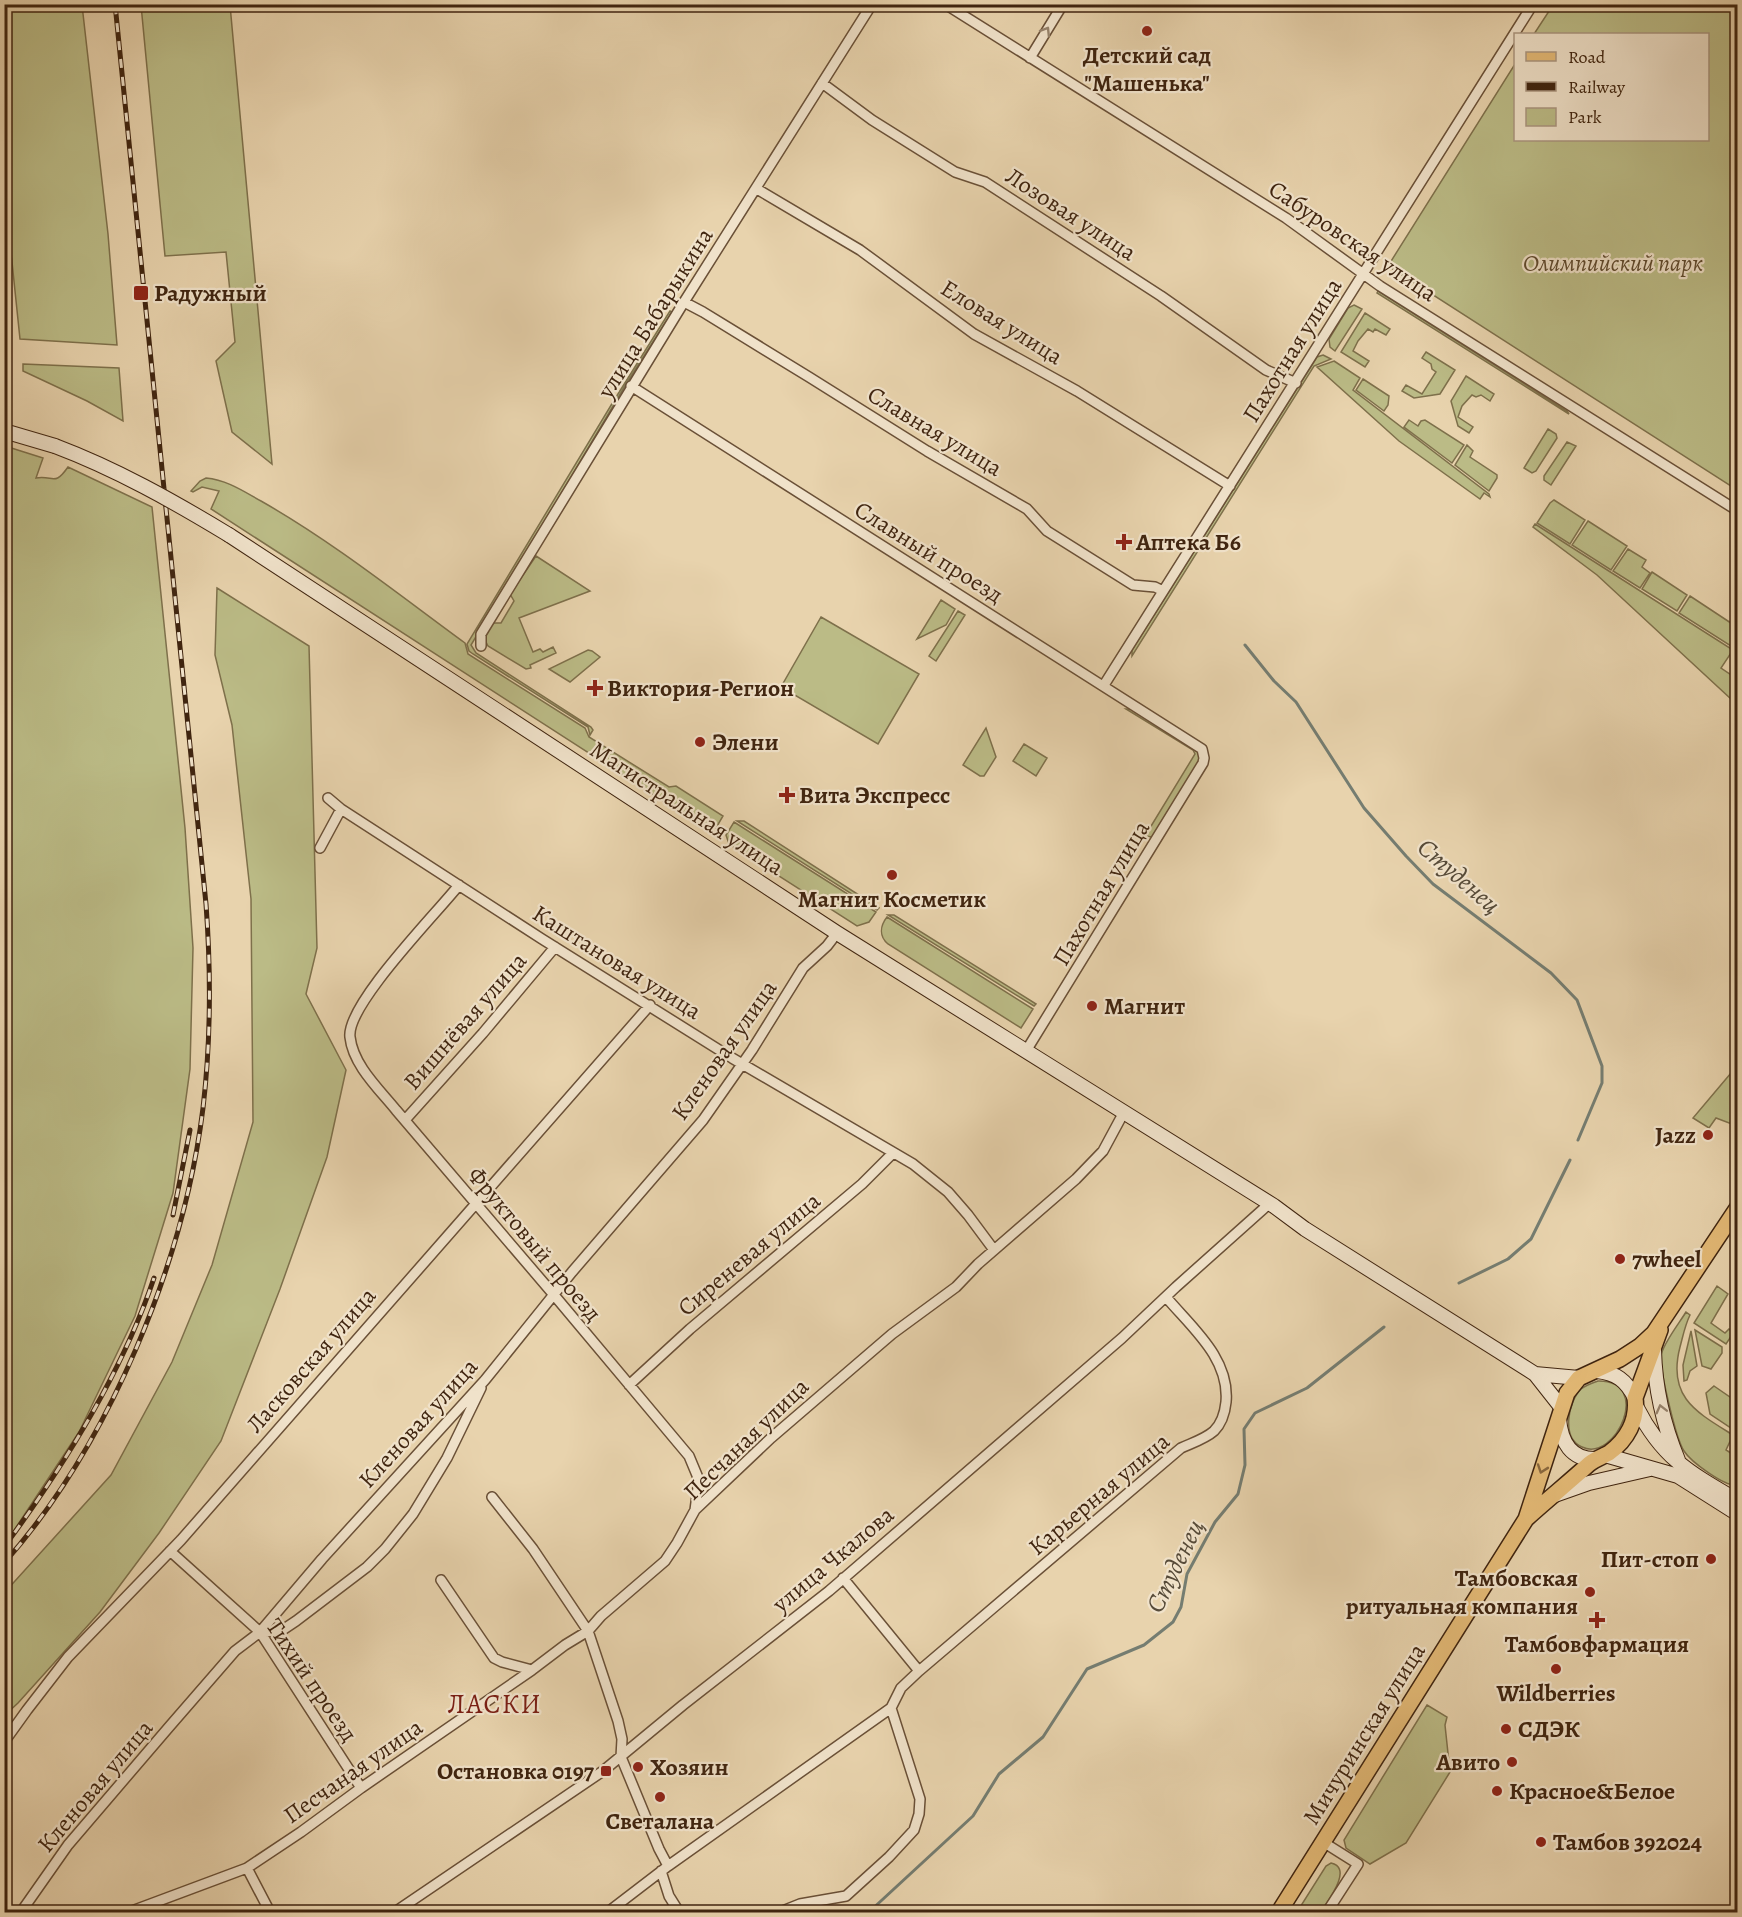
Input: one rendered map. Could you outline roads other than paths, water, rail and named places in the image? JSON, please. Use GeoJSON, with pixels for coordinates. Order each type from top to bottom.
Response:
{"type":"FeatureCollection","features":[{"type":"Feature","properties":{"kind":"main road","name":"Магистральная улица"},"geometry":{"type":"LineString","coordinates":[[4,432],[55,446],[91,461],[159,494],[229,535],[837,933],[1270,1203],[1305,1229],[1535,1374]]}},
{"type":"Feature","properties":{"kind":"main road"},"geometry":{"type":"LineString","coordinates":[[1535,1374],[1579,1378],[1597,1371],[1640,1346],[1662,1323],[1737,1207]]}},
{"type":"Feature","properties":{"kind":"main road"},"geometry":{"type":"LineString","coordinates":[[1600,1457],[1614,1449],[1630,1429],[1636,1402],[1662,1323]]}},
{"type":"Feature","properties":{"kind":"main road"},"geometry":{"type":"LineString","coordinates":[[1654,1347],[1658,1402],[1667,1433],[1680,1464]]}},
{"type":"Feature","properties":{"kind":"main road"},"geometry":{"type":"LineString","coordinates":[[1597,1371],[1617,1375],[1625,1382],[1648,1429],[1658,1443],[1737,1514]]}},
{"type":"Feature","properties":{"kind":"main road"},"geometry":{"type":"LineString","coordinates":[[1535,1374],[1560,1413]]}},
{"type":"Feature","properties":{"kind":"main road"},"geometry":{"type":"LineString","coordinates":[[1579,1378],[1567,1393],[1560,1413],[1560,1431],[1569,1449],[1579,1457],[1587,1459],[1600,1457],[1652,1468],[1678,1476],[1737,1501]]}},
{"type":"Feature","properties":{"kind":"main road","name":"Мичуринская улица"},"geometry":{"type":"LineString","coordinates":[[1279,1912],[1526,1519],[1560,1413]]}},
{"type":"Feature","properties":{"kind":"main road","name":"Мичуринская улица"},"geometry":{"type":"LineString","coordinates":[[1526,1519],[1600,1457]]}},
{"type":"Feature","properties":{"kind":"main road"},"geometry":{"type":"LineString","coordinates":[[1552,1496],[1589,1483],[1652,1468]]}},
{"type":"Feature","properties":{"kind":"street","name":"улица Бабарыкина"},"geometry":{"type":"LineString","coordinates":[[481,646],[481,634],[631,386],[872,4]]}},
{"type":"Feature","properties":{"kind":"street","name":"Сабуровская улица"},"geometry":{"type":"LineString","coordinates":[[945,4],[1286,218],[1362,274],[1737,511]]}},
{"type":"Feature","properties":{"kind":"street"},"geometry":{"type":"LineString","coordinates":[[1030,58],[1063,4]]}},
{"type":"Feature","properties":{"kind":"street","name":"Пахотная улица"},"geometry":{"type":"LineString","coordinates":[[1515,33],[1533,4]]}},
{"type":"Feature","properties":{"kind":"street","name":"Пахотная улица"},"geometry":{"type":"LineString","coordinates":[[1104,685],[1514,34]]}},
{"type":"Feature","properties":{"kind":"street","name":"Лозовая улица"},"geometry":{"type":"LineString","coordinates":[[822,83],[872,120],[955,172],[986,182],[1161,296],[1266,370],[1296,383]]}},
{"type":"Feature","properties":{"kind":"street","name":"Еловая улица"},"geometry":{"type":"LineString","coordinates":[[757,189],[860,250],[974,334],[1077,390],[1230,486]]}},
{"type":"Feature","properties":{"kind":"street","name":"Славная улица"},"geometry":{"type":"LineString","coordinates":[[684,302],[927,451],[1027,509],[1047,531],[1104,568],[1133,585],[1155,587],[1163,591]]}},
{"type":"Feature","properties":{"kind":"street","name":"Славный проезд"},"geometry":{"type":"LineString","coordinates":[[631,386],[1104,685],[1198,746],[1204,753]]}},
{"type":"Feature","properties":{"kind":"street","name":"Пахотная улица"},"geometry":{"type":"LineString","coordinates":[[1026,1051],[1203,763],[1204,753]]}},
{"type":"Feature","properties":{"kind":"street","name":"Каштановая улица"},"geometry":{"type":"LineString","coordinates":[[328,798],[555,946],[743,1063],[913,1164],[948,1192],[993,1250]]}},
{"type":"Feature","properties":{"kind":"street"},"geometry":{"type":"LineString","coordinates":[[321,848],[341,808]]}},
{"type":"Feature","properties":{"kind":"street","name":"Фруктовый проезд"},"geometry":{"type":"LineString","coordinates":[[459,885],[362,1003],[350,1030],[354,1051],[372,1081],[692,1461],[699,1482],[695,1510]]}},
{"type":"Feature","properties":{"kind":"street","name":"Кленовая улица"},"geometry":{"type":"LineString","coordinates":[[21,1912],[68,1845],[235,1652],[260,1632],[322,1559],[485,1380],[527,1325],[703,1120],[743,1063],[803,968],[827,946],[837,933]]}},
{"type":"Feature","properties":{"kind":"street","name":"Вишнёвая улица"},"geometry":{"type":"LineString","coordinates":[[405,1120],[483,1033],[555,946]]}},
{"type":"Feature","properties":{"kind":"street","name":"Ласковская улица"},"geometry":{"type":"LineString","coordinates":[[4,1742],[68,1657],[170,1551],[650,1005]]}},
{"type":"Feature","properties":{"kind":"street","name":"Песчаная улица"},"geometry":{"type":"LineString","coordinates":[[129,1912],[247,1868],[588,1631],[601,1616],[665,1561],[695,1510],[828,1388],[892,1334],[956,1287],[993,1250],[1076,1179],[1103,1151],[1124,1112]]}},
{"type":"Feature","properties":{"kind":"street","name":"Сиреневая улица"},"geometry":{"type":"LineString","coordinates":[[629,1385],[707,1314],[862,1184],[892,1153]]}},
{"type":"Feature","properties":{"kind":"street","name":"улица Чкалова"},"geometry":{"type":"LineString","coordinates":[[401,1911],[621,1757],[843,1578],[1122,1338],[1270,1203]]}},
{"type":"Feature","properties":{"kind":"street","name":"Карьерная улица"},"geometry":{"type":"LineString","coordinates":[[608,1912],[665,1868],[891,1708],[901,1688],[919,1671],[1181,1448],[1214,1431],[1221,1423],[1227,1389],[1217,1361],[1210,1348],[1166,1297]]}},
{"type":"Feature","properties":{"kind":"street"},"geometry":{"type":"LineString","coordinates":[[260,1632],[281,1631],[367,1567],[385,1550],[413,1514],[447,1458],[485,1380]]}},
{"type":"Feature","properties":{"kind":"street"},"geometry":{"type":"LineString","coordinates":[[492,1497],[533,1549],[588,1631],[618,1721],[622,1739],[621,1757],[659,1849],[665,1868],[669,1896],[679,1912]]}},
{"type":"Feature","properties":{"kind":"street","name":"Тихий проезд"},"geometry":{"type":"LineString","coordinates":[[170,1551],[260,1632],[361,1788]]}},
{"type":"Feature","properties":{"kind":"street"},"geometry":{"type":"LineString","coordinates":[[843,1578],[919,1671]]}},
{"type":"Feature","properties":{"kind":"street"},"geometry":{"type":"LineString","coordinates":[[441,1580],[494,1658],[532,1670]]}},
{"type":"Feature","properties":{"kind":"street"},"geometry":{"type":"LineString","coordinates":[[780,1912],[800,1904],[846,1896],[889,1857],[914,1830],[919,1815],[920,1799],[891,1708]]}},
{"type":"Feature","properties":{"kind":"street"},"geometry":{"type":"LineString","coordinates":[[1323,1842],[1358,1864],[1327,1912]]}},
{"type":"Feature","properties":{"kind":"street"},"geometry":{"type":"LineString","coordinates":[[247,1868],[270,1912]]}},
{"type":"Feature","properties":{"kind":"waterway","name":"Студенец"},"geometry":{"type":"LineString","coordinates":[[1245,645],[1274,681],[1296,702],[1364,808],[1406,856],[1433,884],[1551,973],[1577,1000],[1602,1066],[1602,1083],[1578,1140]]}},
{"type":"Feature","properties":{"kind":"waterway","name":"Студенец"},"geometry":{"type":"LineString","coordinates":[[1459,1283],[1508,1259],[1531,1239],[1570,1160]]}},
{"type":"Feature","properties":{"kind":"waterway","name":"Студенец"},"geometry":{"type":"LineString","coordinates":[[869,1912],[973,1816],[999,1774],[1043,1737],[1087,1669],[1144,1645],[1173,1622],[1181,1607],[1187,1574],[1215,1522],[1238,1494],[1245,1465],[1244,1429],[1255,1413],[1307,1388],[1384,1327]]}},
{"type":"Feature","properties":{"kind":"railway"},"geometry":{"type":"LineString","coordinates":[[4,1563],[42,1516],[77,1464],[108,1408],[136,1349],[179,1228],[193,1167],[203,1108],[208,1057],[209,955],[206,904],[115,4]]}},
{"type":"Feature","properties":{"kind":"railway"},"geometry":{"type":"LineString","coordinates":[[173,1215],[190,1130]]}},
{"type":"Feature","properties":{"kind":"railway"},"geometry":{"type":"LineString","coordinates":[[4,1547],[90,1418],[125,1349],[154,1278]]}},
{"type":"Feature","properties":{"kind":"place","name":"Детский сад \"Машенька\""},"geometry":{"type":"Point","coordinates":[1147,31]}},
{"type":"Feature","properties":{"kind":"place","name":"Радужный"},"geometry":{"type":"Point","coordinates":[141,293]}},
{"type":"Feature","properties":{"kind":"place","name":"Аптека Б6"},"geometry":{"type":"Point","coordinates":[1124,542]}},
{"type":"Feature","properties":{"kind":"place","name":"Виктория-Регион"},"geometry":{"type":"Point","coordinates":[595,688]}},
{"type":"Feature","properties":{"kind":"place","name":"Элени"},"geometry":{"type":"Point","coordinates":[700,742]}},
{"type":"Feature","properties":{"kind":"place","name":"Вита Экспресс"},"geometry":{"type":"Point","coordinates":[787,795]}},
{"type":"Feature","properties":{"kind":"place","name":"Магнит Косметик"},"geometry":{"type":"Point","coordinates":[892,875]}},
{"type":"Feature","properties":{"kind":"place","name":"Магнит"},"geometry":{"type":"Point","coordinates":[1092,1006]}},
{"type":"Feature","properties":{"kind":"place","name":"Jazz"},"geometry":{"type":"Point","coordinates":[1708,1135]}},
{"type":"Feature","properties":{"kind":"place","name":"7wheel"},"geometry":{"type":"Point","coordinates":[1620,1259]}},
{"type":"Feature","properties":{"kind":"place","name":"Пит-стоп"},"geometry":{"type":"Point","coordinates":[1711,1559]}},
{"type":"Feature","properties":{"kind":"place","name":"Тамбовская ритуальная компания"},"geometry":{"type":"Point","coordinates":[1590,1592]}},
{"type":"Feature","properties":{"kind":"place","name":"Тамбовфармация"},"geometry":{"type":"Point","coordinates":[1597,1620]}},
{"type":"Feature","properties":{"kind":"place","name":"Wildberries"},"geometry":{"type":"Point","coordinates":[1556,1669]}},
{"type":"Feature","properties":{"kind":"place","name":"СДЭК"},"geometry":{"type":"Point","coordinates":[1506,1729]}},
{"type":"Feature","properties":{"kind":"place","name":"Авито"},"geometry":{"type":"Point","coordinates":[1512,1762]}},
{"type":"Feature","properties":{"kind":"place","name":"Хозяин"},"geometry":{"type":"Point","coordinates":[638,1767]}},
{"type":"Feature","properties":{"kind":"place","name":"Остановка 0197"},"geometry":{"type":"Point","coordinates":[606,1771]}},
{"type":"Feature","properties":{"kind":"place","name":"Красное&Белое"},"geometry":{"type":"Point","coordinates":[1497,1791]}},
{"type":"Feature","properties":{"kind":"place","name":"Светалана"},"geometry":{"type":"Point","coordinates":[660,1797]}},
{"type":"Feature","properties":{"kind":"place","name":"Тамбов 392024"},"geometry":{"type":"Point","coordinates":[1541,1842]}},
{"type":"Feature","properties":{"kind":"district","name":"ЛАСКИ"},"geometry":{"type":"Point","coordinates":[495,1704]}},
{"type":"Feature","properties":{"kind":"park label","name":"Олимпийский парк"},"geometry":{"type":"Point","coordinates":[1613,263]}}]}
